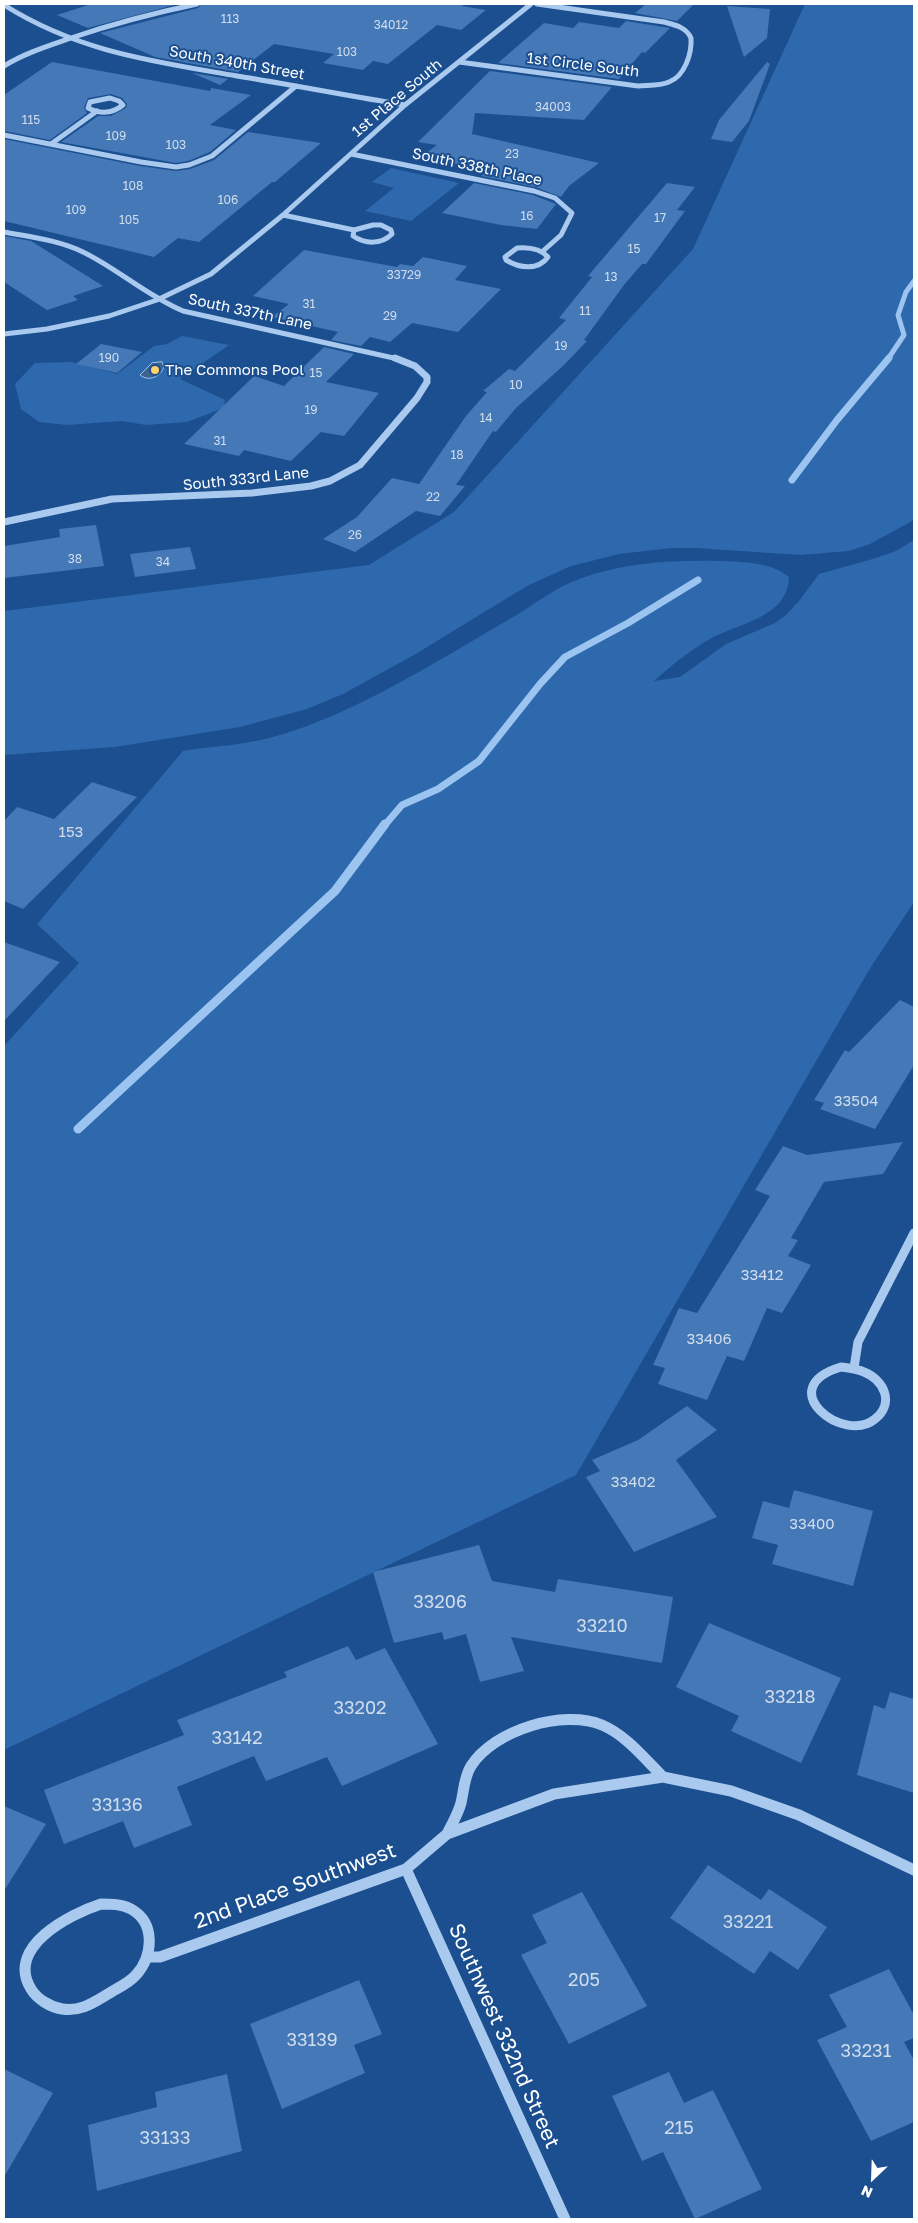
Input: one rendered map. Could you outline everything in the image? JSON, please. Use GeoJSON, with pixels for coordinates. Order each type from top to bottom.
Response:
{"type":"FeatureCollection","features":[{"type":"Feature","properties":{"kind":"street"},"geometry":{"type":"LineString","coordinates":[[4,66],[28,53],[126,20],[197,4]]}},
{"type":"Feature","properties":{"kind":"street","name":"1st Place South"},"geometry":{"type":"LineString","coordinates":[[4,334],[47,329],[109,316],[157,300],[211,274],[283,215],[405,105],[531,4]]}},
{"type":"Feature","properties":{"kind":"street","name":"1st Circle South"},"geometry":{"type":"LineString","coordinates":[[459,62],[638,86],[658,85],[673,81],[683,70],[693,42],[690,34],[682,27],[664,22],[537,4]]}},
{"type":"Feature","properties":{"kind":"street","name":"South 340th Street"},"geometry":{"type":"LineString","coordinates":[[4,6],[30,23],[67,39],[133,57],[405,105]]}},
{"type":"Feature","properties":{"kind":"street"},"geometry":{"type":"LineString","coordinates":[[4,135],[149,163],[176,167],[189,166],[212,156],[296,86]]}},
{"type":"Feature","properties":{"kind":"street"},"geometry":{"type":"LineString","coordinates":[[51,144],[97,111],[116,110],[123,105],[119,100],[114,99],[95,100],[88,105],[91,110],[97,111]]}},
{"type":"Feature","properties":{"kind":"street","name":"South 338th Place"},"geometry":{"type":"LineString","coordinates":[[351,154],[519,187],[545,194],[564,202],[572,213],[569,224],[552,246],[543,251],[530,248],[516,248],[506,253],[505,256],[506,260],[515,265],[537,265],[547,260],[548,257],[543,251]]}},
{"type":"Feature","properties":{"kind":"street"},"geometry":{"type":"LineString","coordinates":[[283,215],[354,230],[366,225],[381,226],[391,230],[392,234],[385,240],[371,242],[353,236],[354,230]]}},
{"type":"Feature","properties":{"kind":"street","name":"South 337th Lane"},"geometry":{"type":"LineString","coordinates":[[4,232],[56,243],[83,252],[157,300],[176,309],[205,318],[354,347],[393,357],[415,366]]}},
{"type":"Feature","properties":{"kind":"street","name":"South 333rd Lane"},"geometry":{"type":"LineString","coordinates":[[4,522],[112,499],[188,498],[252,493],[311,486],[330,481],[351,472],[360,465],[417,398],[427,382],[427,377],[415,366]]}},
{"type":"Feature","properties":{"kind":"street"},"geometry":{"type":"LineString","coordinates":[[854,1368],[858,1342],[914,1233]]}},
{"type":"Feature","properties":{"kind":"street"},"geometry":{"type":"LineString","coordinates":[[841,1367],[854,1368],[877,1378],[888,1398],[886,1407],[880,1416],[871,1422],[845,1425],[833,1421],[822,1413],[815,1404],[812,1394],[814,1384],[820,1376],[829,1370],[841,1367]]}},
{"type":"Feature","properties":{"kind":"street","name":"2nd Place Southwest"},"geometry":{"type":"LineString","coordinates":[[447,1834],[460,1806],[467,1774],[472,1763],[488,1747],[507,1736],[529,1727],[558,1720],[580,1720],[602,1725],[621,1738],[663,1777]]}},
{"type":"Feature","properties":{"kind":"street","name":"2nd Place Southwest"},"geometry":{"type":"LineString","coordinates":[[148,1957],[160,1957],[406,1869],[447,1834],[554,1794],[663,1777],[732,1791],[799,1815],[914,1870]]}},
{"type":"Feature","properties":{"kind":"street","name":"Southwest 332nd Street"},"geometry":{"type":"LineString","coordinates":[[406,1869],[565,2219]]}},
{"type":"Feature","properties":{"kind":"street"},"geometry":{"type":"LineString","coordinates":[[101,1904],[118,1904],[132,1909],[143,1919],[150,1932],[148,1957],[136,1976],[91,2005],[74,2010],[58,2010],[44,2004],[32,1993],[26,1980],[26,1964],[30,1950],[41,1937],[86,1908],[101,1904]]}},
{"type":"Feature","properties":{"kind":"shaded area"},"geometry":{"type":"Polygon","coordinates":[[[805,4],[914,4],[914,520],[870,544],[849,551],[800,555],[671,548],[619,554],[571,566],[527,586],[414,655],[343,694],[307,709],[240,727],[115,747],[4,755],[4,611],[369,565],[454,512],[693,249],[805,4]]]}},
{"type":"Feature","properties":{"kind":"shaded area"},"geometry":{"type":"Polygon","coordinates":[[[391,168],[459,183],[411,221],[365,211],[394,188],[372,182],[391,168]]]}},
{"type":"Feature","properties":{"kind":"shaded area"},"geometry":{"type":"Polygon","coordinates":[[[182,336],[229,345],[180,379],[225,400],[224,408],[187,422],[146,425],[122,421],[67,425],[39,422],[21,409],[15,384],[35,363],[71,362],[117,374],[154,346],[167,344],[182,336]]]}},
{"type":"Feature","properties":{"kind":"shaded area","name":"The Commons Pool"},"geometry":{"type":"Polygon","coordinates":[[[162,362],[164,367],[157,376],[147,378],[140,375],[152,363],[162,362]]]}},
{"type":"Feature","properties":{"kind":"shaded area"},"geometry":{"type":"Polygon","coordinates":[[[914,540],[914,902],[869,970],[576,1475],[4,1750],[4,1046],[79,963],[37,924],[183,751],[262,740],[299,729],[341,712],[426,668],[563,586],[616,568],[650,563],[720,561],[774,568],[789,577],[786,591],[780,602],[771,610],[760,617],[710,639],[681,658],[654,681],[680,677],[726,644],[775,623],[786,615],[819,574],[896,551],[914,540]]]}},
{"type":"Feature","properties":{"kind":"building"},"geometry":{"type":"Polygon","coordinates":[[[91,4],[178,4],[88,28],[57,15],[91,4]]]}},
{"type":"Feature","properties":{"kind":"building"},"geometry":{"type":"Polygon","coordinates":[[[201,4],[464,4],[462,6],[486,10],[461,30],[437,25],[388,64],[373,61],[363,70],[323,63],[334,54],[274,44],[238,72],[155,57],[100,33],[198,8],[201,4]]]}},
{"type":"Feature","properties":{"kind":"building"},"geometry":{"type":"Polygon","coordinates":[[[646,4],[694,4],[677,21],[635,13],[646,4]]]}},
{"type":"Feature","properties":{"kind":"building"},"geometry":{"type":"Polygon","coordinates":[[[727,6],[770,9],[767,38],[744,57],[727,6]]]}},
{"type":"Feature","properties":{"kind":"building"},"geometry":{"type":"Polygon","coordinates":[[[626,21],[670,28],[645,53],[642,52],[619,79],[498,63],[544,23],[573,28],[579,22],[619,28],[626,21]]]}},
{"type":"Feature","properties":{"kind":"building"},"geometry":{"type":"Polygon","coordinates":[[[52,62],[210,91],[211,88],[251,95],[210,125],[236,130],[210,152],[188,161],[176,163],[61,142],[98,116],[111,116],[126,108],[127,104],[122,98],[111,94],[88,98],[84,108],[87,113],[50,140],[4,131],[4,95],[52,62]]]}},
{"type":"Feature","properties":{"kind":"building"},"geometry":{"type":"Polygon","coordinates":[[[767,62],[770,64],[749,121],[732,142],[711,139],[719,120],[767,62]]]}},
{"type":"Feature","properties":{"kind":"building"},"geometry":{"type":"Polygon","coordinates":[[[490,71],[612,87],[584,120],[475,113],[472,134],[599,163],[569,186],[561,197],[535,187],[481,176],[487,171],[422,156],[437,145],[418,142],[490,71]]]}},
{"type":"Feature","properties":{"kind":"building"},"geometry":{"type":"Polygon","coordinates":[[[192,73],[205,75],[228,79],[220,85],[192,73]]]}},
{"type":"Feature","properties":{"kind":"building"},"geometry":{"type":"Polygon","coordinates":[[[248,132],[321,143],[199,242],[178,238],[154,257],[4,221],[4,139],[140,166],[176,171],[190,169],[214,160],[248,132]]]}},
{"type":"Feature","properties":{"kind":"building"},"geometry":{"type":"Polygon","coordinates":[[[474,183],[533,195],[556,204],[537,229],[501,225],[442,213],[474,183]]]}},
{"type":"Feature","properties":{"kind":"building"},"geometry":{"type":"Polygon","coordinates":[[[667,183],[695,187],[677,210],[685,211],[646,264],[642,264],[624,285],[584,340],[587,341],[563,366],[516,408],[496,432],[493,431],[456,485],[465,486],[440,516],[416,511],[355,552],[323,539],[357,517],[392,478],[419,484],[466,416],[487,392],[483,391],[509,369],[515,371],[566,320],[559,318],[592,277],[588,276],[667,183]]]}},
{"type":"Feature","properties":{"kind":"building"},"geometry":{"type":"Polygon","coordinates":[[[4,236],[31,241],[103,286],[73,296],[78,300],[47,310],[4,282],[4,236]]]}},
{"type":"Feature","properties":{"kind":"building"},"geometry":{"type":"Polygon","coordinates":[[[304,250],[397,267],[400,264],[413,266],[423,257],[467,266],[455,280],[501,289],[458,332],[412,323],[390,342],[370,337],[361,346],[331,340],[338,332],[272,317],[289,304],[253,296],[304,250]]]}},
{"type":"Feature","properties":{"kind":"building"},"geometry":{"type":"Polygon","coordinates":[[[101,344],[142,352],[117,373],[76,364],[101,344]]]}},
{"type":"Feature","properties":{"kind":"building"},"geometry":{"type":"Polygon","coordinates":[[[324,347],[354,354],[326,382],[379,393],[344,436],[321,432],[291,461],[244,450],[239,456],[184,444],[254,376],[284,386],[324,347]]]}},
{"type":"Feature","properties":{"kind":"building"},"geometry":{"type":"Polygon","coordinates":[[[96,525],[104,566],[4,578],[4,546],[60,537],[59,529],[96,525]]]}},
{"type":"Feature","properties":{"kind":"building"},"geometry":{"type":"Polygon","coordinates":[[[190,547],[196,569],[135,577],[130,554],[190,547]]]}},
{"type":"Feature","properties":{"kind":"building"},"geometry":{"type":"Polygon","coordinates":[[[92,782],[137,797],[23,909],[4,901],[4,821],[17,807],[54,819],[92,782]]]}},
{"type":"Feature","properties":{"kind":"building"},"geometry":{"type":"Polygon","coordinates":[[[4,942],[60,962],[4,1021],[4,942]]]}},
{"type":"Feature","properties":{"kind":"building"},"geometry":{"type":"Polygon","coordinates":[[[900,1000],[914,1007],[914,1065],[875,1129],[820,1109],[824,1103],[814,1100],[845,1050],[849,1052],[900,1000]]]}},
{"type":"Feature","properties":{"kind":"building"},"geometry":{"type":"Polygon","coordinates":[[[903,1142],[883,1174],[824,1182],[791,1238],[798,1240],[788,1256],[811,1265],[782,1313],[767,1308],[744,1361],[727,1356],[707,1400],[658,1384],[665,1368],[653,1365],[679,1308],[697,1313],[770,1196],[755,1190],[783,1146],[807,1155],[903,1142]]]}},
{"type":"Feature","properties":{"kind":"building"},"geometry":{"type":"Polygon","coordinates":[[[687,1406],[717,1430],[676,1460],[717,1517],[634,1552],[586,1477],[600,1471],[592,1460],[638,1440],[687,1406]]]}},
{"type":"Feature","properties":{"kind":"building"},"geometry":{"type":"Polygon","coordinates":[[[794,1490],[873,1511],[853,1586],[772,1564],[778,1545],[752,1538],[763,1501],[789,1508],[794,1490]]]}},
{"type":"Feature","properties":{"kind":"building"},"geometry":{"type":"Polygon","coordinates":[[[479,1545],[492,1581],[555,1592],[558,1579],[673,1597],[662,1663],[511,1637],[524,1671],[480,1682],[466,1634],[444,1640],[442,1632],[394,1643],[373,1572],[479,1545]]]}},
{"type":"Feature","properties":{"kind":"building"},"geometry":{"type":"Polygon","coordinates":[[[709,1623],[841,1678],[801,1763],[731,1731],[739,1716],[676,1687],[709,1623]]]}},
{"type":"Feature","properties":{"kind":"building"},"geometry":{"type":"Polygon","coordinates":[[[348,1646],[356,1660],[385,1648],[438,1744],[342,1786],[327,1757],[266,1781],[254,1756],[177,1787],[192,1825],[134,1848],[123,1821],[64,1844],[44,1790],[184,1735],[177,1720],[287,1677],[284,1672],[348,1646]]]}},
{"type":"Feature","properties":{"kind":"building"},"geometry":{"type":"Polygon","coordinates":[[[890,1692],[914,1699],[914,1793],[857,1775],[874,1705],[885,1709],[890,1692]]]}},
{"type":"Feature","properties":{"kind":"building"},"geometry":{"type":"Polygon","coordinates":[[[4,1806],[46,1824],[4,1891],[4,1806]]]}},
{"type":"Feature","properties":{"kind":"building"},"geometry":{"type":"Polygon","coordinates":[[[708,1865],[761,1900],[769,1889],[827,1927],[798,1970],[770,1951],[754,1974],[670,1918],[708,1865]]]}},
{"type":"Feature","properties":{"kind":"building"},"geometry":{"type":"Polygon","coordinates":[[[582,1892],[647,2006],[569,2044],[521,1955],[547,1943],[532,1915],[582,1892]]]}},
{"type":"Feature","properties":{"kind":"building"},"geometry":{"type":"Polygon","coordinates":[[[889,1969],[914,2015],[914,2038],[904,2042],[914,2060],[914,2122],[871,2141],[817,2040],[847,2027],[829,1995],[889,1969]]]}},
{"type":"Feature","properties":{"kind":"building"},"geometry":{"type":"Polygon","coordinates":[[[359,1980],[382,2034],[354,2045],[365,2073],[282,2109],[250,2024],[359,1980]]]}},
{"type":"Feature","properties":{"kind":"building"},"geometry":{"type":"Polygon","coordinates":[[[4,2069],[53,2093],[4,2177],[4,2069]]]}},
{"type":"Feature","properties":{"kind":"building"},"geometry":{"type":"Polygon","coordinates":[[[669,2072],[684,2103],[713,2090],[762,2189],[695,2219],[663,2152],[642,2161],[612,2096],[669,2072]]]}},
{"type":"Feature","properties":{"kind":"building"},"geometry":{"type":"Polygon","coordinates":[[[227,2074],[242,2151],[97,2191],[88,2125],[157,2107],[155,2092],[227,2074]]]}},
{"type":"Feature","properties":{"kind":"waterway"},"geometry":{"type":"LineString","coordinates":[[888,359],[904,335],[898,315],[906,292],[914,281]]}},
{"type":"Feature","properties":{"kind":"waterway"},"geometry":{"type":"LineString","coordinates":[[792,480],[837,420],[889,358]]}},
{"type":"Feature","properties":{"kind":"waterway"},"geometry":{"type":"LineString","coordinates":[[384,826],[402,805],[438,789],[479,761],[540,684],[565,657],[628,623],[698,580]]}},
{"type":"Feature","properties":{"kind":"waterway"},"geometry":{"type":"LineString","coordinates":[[78,1129],[335,891],[385,824]]}},
{"type":"Feature","properties":{"kind":"place","name":"The Commons Pool"},"geometry":{"type":"Point","coordinates":[155,370]}}]}
